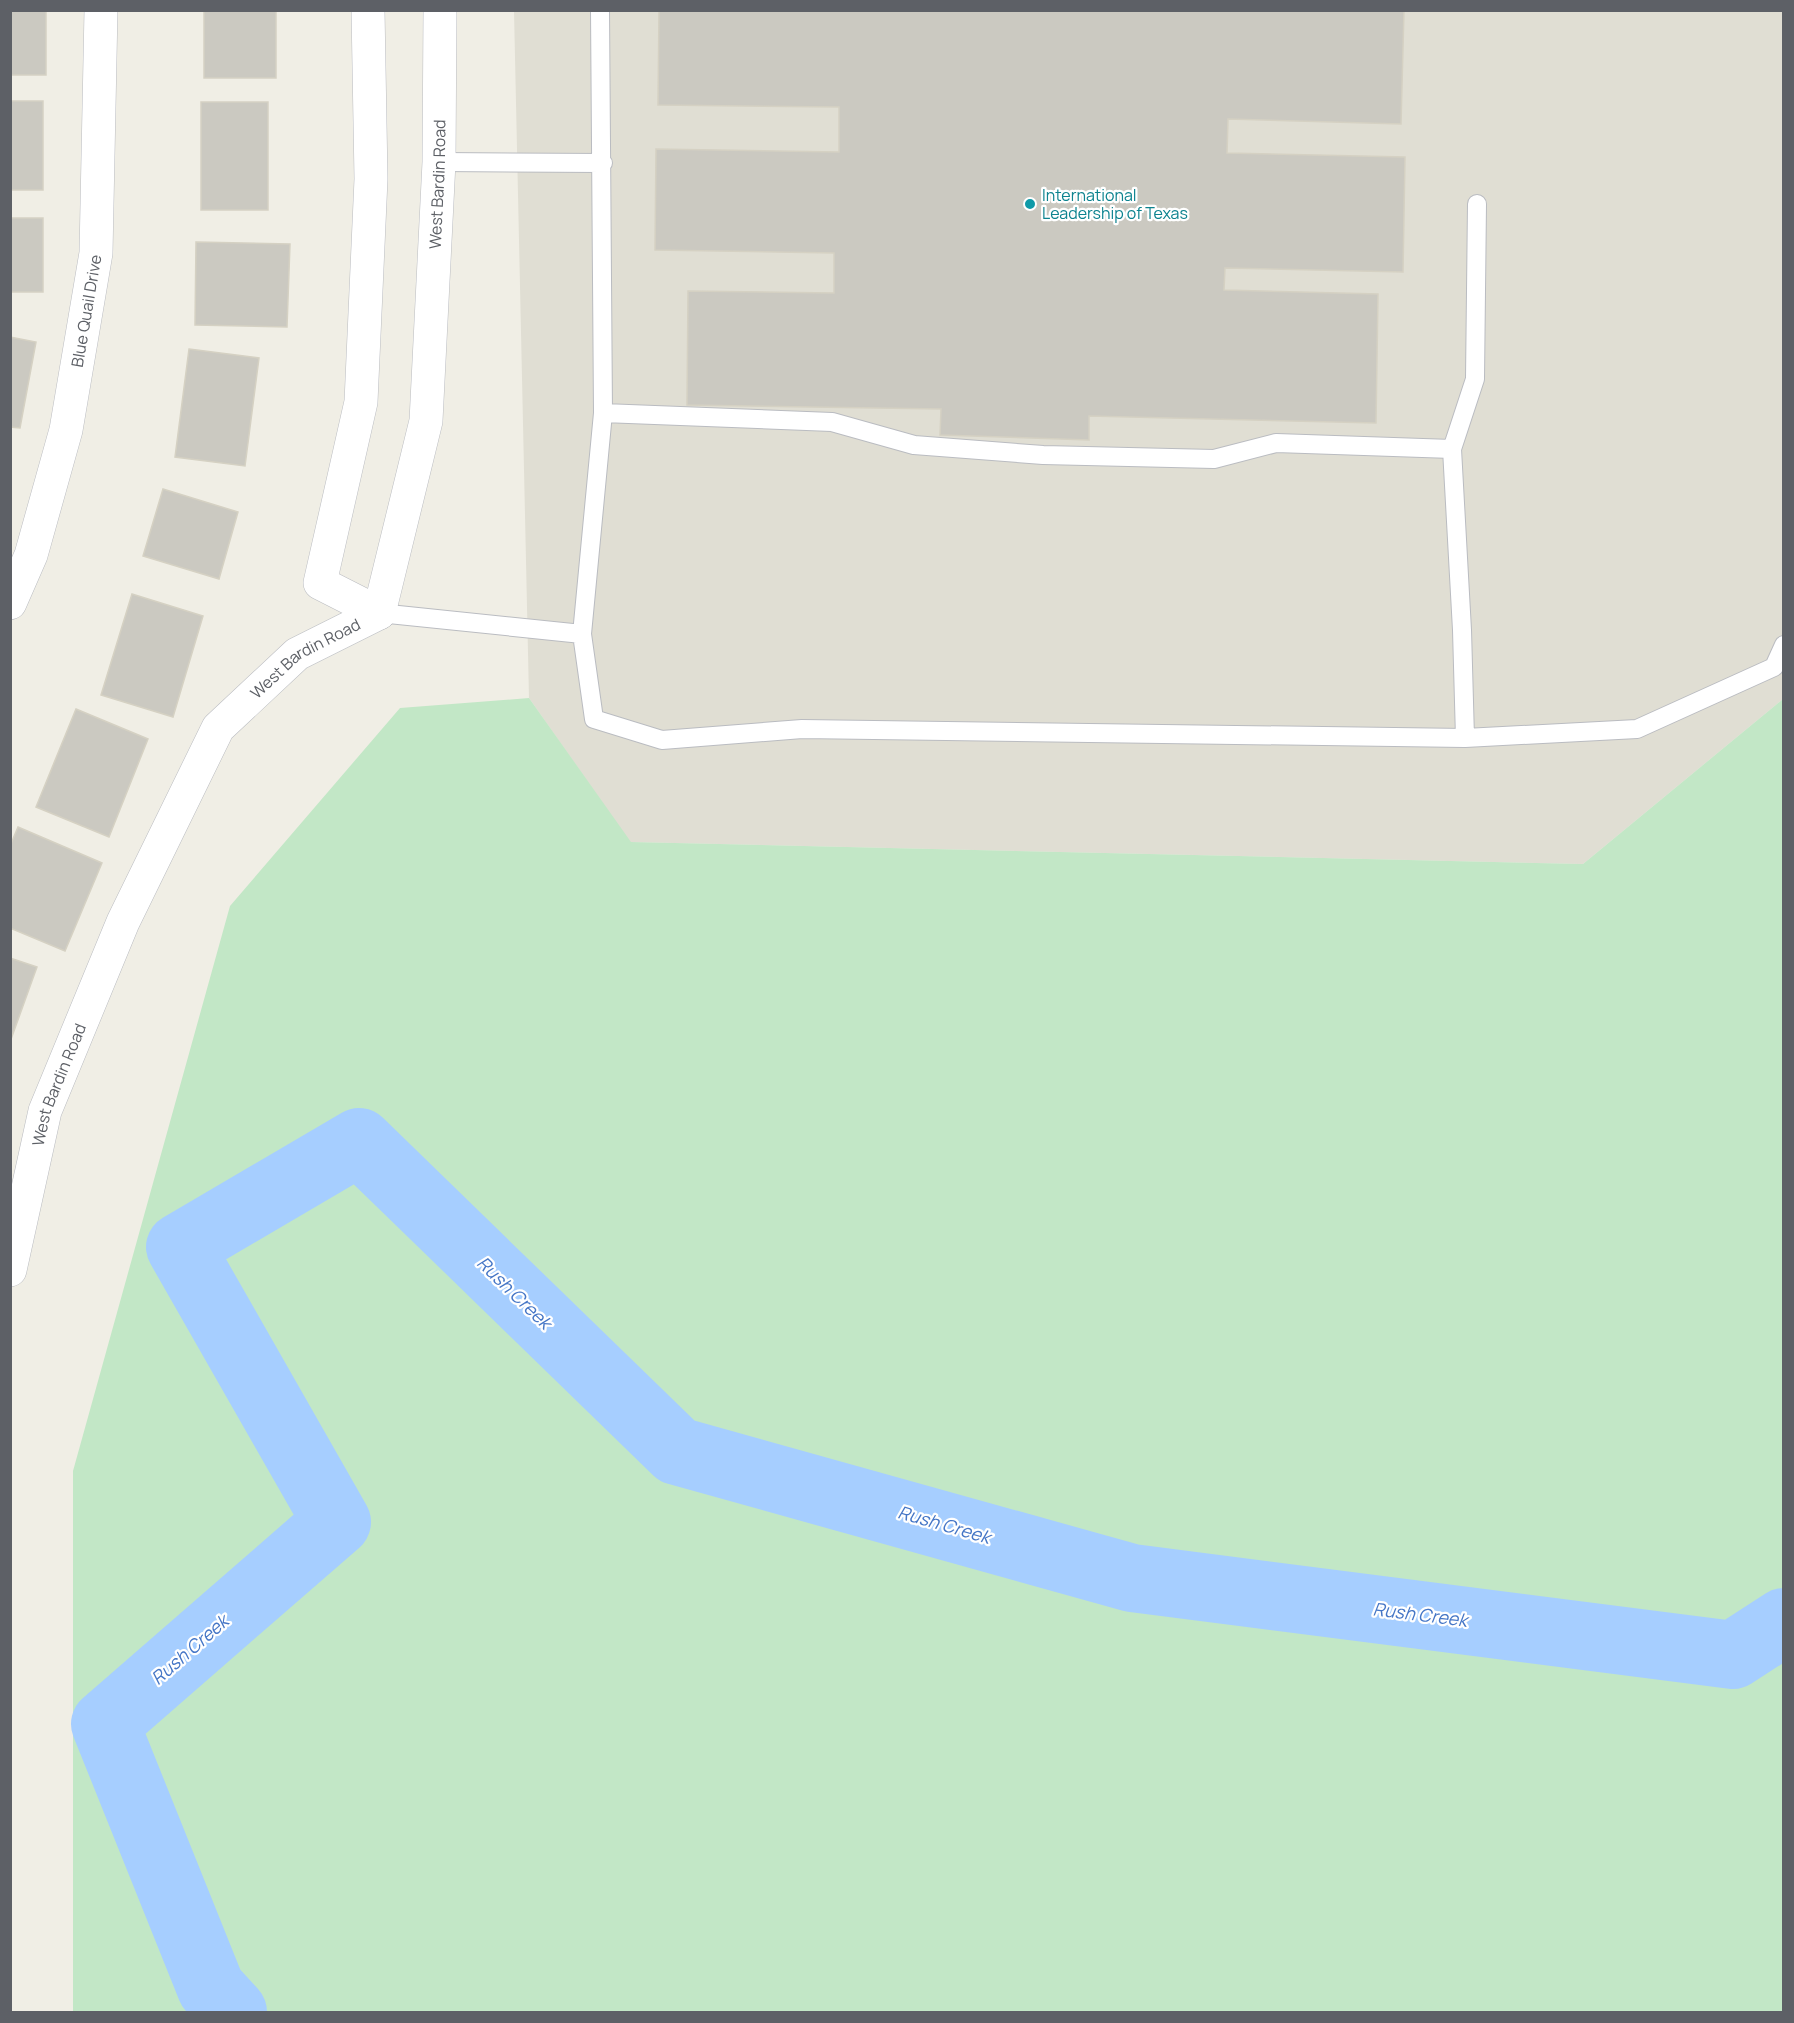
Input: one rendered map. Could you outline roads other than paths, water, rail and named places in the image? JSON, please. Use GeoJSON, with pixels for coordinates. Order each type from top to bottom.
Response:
{"type":"FeatureCollection","features":[{"type":"Feature","properties":{"kind":"street","name":"Blue Quail Drive"},"geometry":{"type":"LineString","coordinates":[[10,603],[31,555],[66,430],[96,253],[101,10]]}},
{"type":"Feature","properties":{"kind":"street"},"geometry":{"type":"LineString","coordinates":[[368,10],[371,179],[361,402],[320,583],[379,613]]}},
{"type":"Feature","properties":{"kind":"street","name":"West Bardin Road"},"geometry":{"type":"LineString","coordinates":[[10,1270],[45,1111],[123,922],[218,728],[297,654],[379,613],[426,422],[439,162],[440,10]]}},
{"type":"Feature","properties":{"kind":"lane"},"geometry":{"type":"LineString","coordinates":[[600,10],[603,163],[603,413],[582,634],[594,719],[662,740],[802,729],[1465,738],[1636,729],[1774,667],[1784,645]]}},
{"type":"Feature","properties":{"kind":"lane"},"geometry":{"type":"LineString","coordinates":[[439,162],[603,163]]}},
{"type":"Feature","properties":{"kind":"lane"},"geometry":{"type":"LineString","coordinates":[[1465,738],[1462,630],[1452,449],[1475,379],[1477,204]]}},
{"type":"Feature","properties":{"kind":"lane"},"geometry":{"type":"LineString","coordinates":[[603,413],[832,422],[914,445],[1042,455],[1215,459],[1276,443],[1452,449]]}},
{"type":"Feature","properties":{"kind":"lane"},"geometry":{"type":"LineString","coordinates":[[379,613],[582,634]]}},
{"type":"Feature","properties":{"kind":"waterway","name":"Rush Creek"},"geometry":{"type":"LineString","coordinates":[[233,2012],[211,1988],[105,1724],[337,1522],[180,1247],[359,1142],[677,1451],[1132,1578],[1733,1655],[1784,1622]]}},
{"type":"Feature","properties":{"kind":"place","name":"International Leadership of Texas"},"geometry":{"type":"Point","coordinates":[1030,204]}}]}
